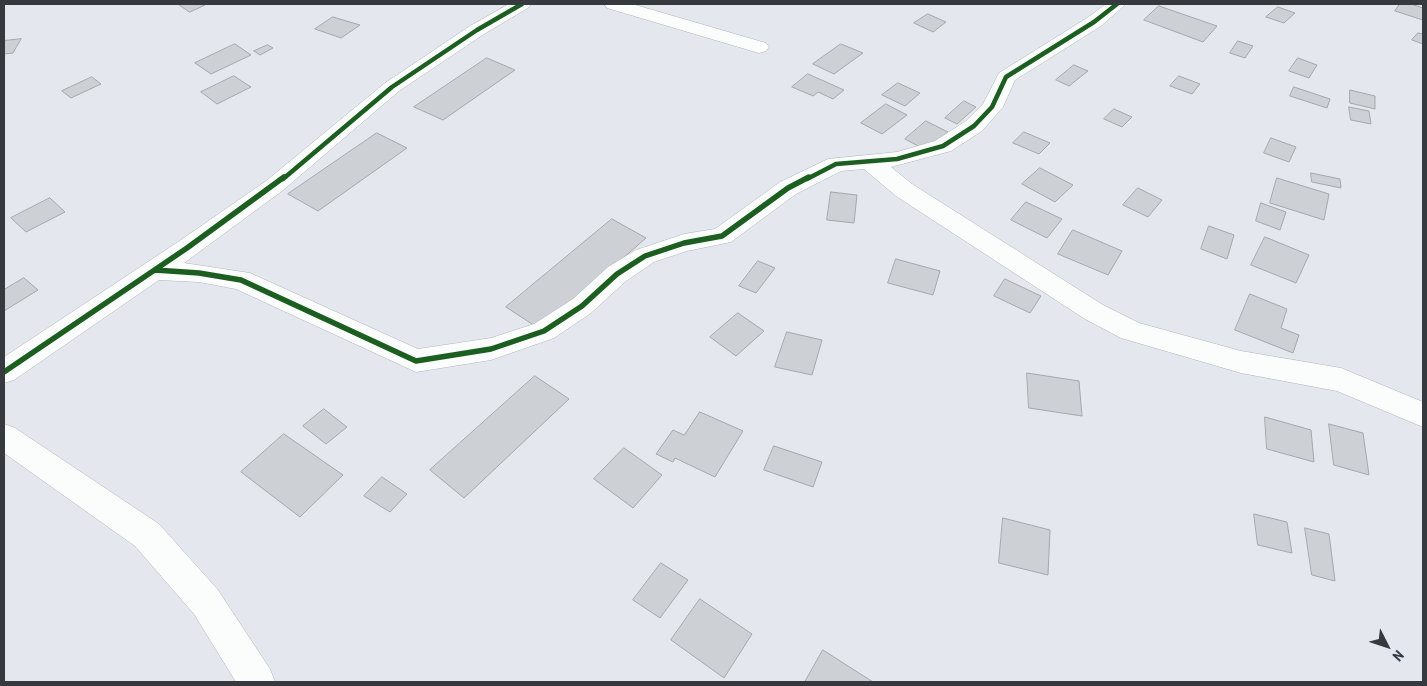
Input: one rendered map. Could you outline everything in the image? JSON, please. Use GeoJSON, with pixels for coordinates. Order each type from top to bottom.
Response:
{"type":"FeatureCollection","features":[{"type":"Feature","properties":{"kind":"street"},"geometry":{"type":"LineString","coordinates":[[4,372],[155,270],[274,186],[392,87],[477,30],[522,4]]}},
{"type":"Feature","properties":{"kind":"street"},"geometry":{"type":"LineString","coordinates":[[613,4],[759,47]]}},
{"type":"Feature","properties":{"kind":"street"},"geometry":{"type":"LineString","coordinates":[[155,270],[199,273],[241,280],[416,361],[491,349],[544,331],[582,306],[617,274],[645,256],[684,243],[722,236],[788,188],[836,164],[897,159],[943,146],[974,126],[992,107],[1006,77],[1094,22],[1117,4]]}},
{"type":"Feature","properties":{"kind":"street"},"geometry":{"type":"LineString","coordinates":[[869,161],[904,190],[1094,312],[1131,330],[1241,362],[1340,380],[1423,415]]}},
{"type":"Feature","properties":{"kind":"street"},"geometry":{"type":"LineString","coordinates":[[4,437],[147,535],[206,602],[257,682]]}},
{"type":"Feature","properties":{"kind":"building"},"geometry":{"type":"Polygon","coordinates":[[[178,4],[203,4],[205,5],[190,12],[178,4]]]}},
{"type":"Feature","properties":{"kind":"building"},"geometry":{"type":"Polygon","coordinates":[[[1400,4],[1411,4],[1423,8],[1423,20],[1395,11],[1400,4]]]}},
{"type":"Feature","properties":{"kind":"building"},"geometry":{"type":"Polygon","coordinates":[[[1159,6],[1217,26],[1203,42],[1144,20],[1159,6]]]}},
{"type":"Feature","properties":{"kind":"building"},"geometry":{"type":"Polygon","coordinates":[[[1278,7],[1295,13],[1284,23],[1266,17],[1278,7]]]}},
{"type":"Feature","properties":{"kind":"building"},"geometry":{"type":"Polygon","coordinates":[[[928,14],[946,22],[933,32],[914,23],[928,14]]]}},
{"type":"Feature","properties":{"kind":"building"},"geometry":{"type":"Polygon","coordinates":[[[333,17],[360,25],[341,38],[315,29],[333,17]]]}},
{"type":"Feature","properties":{"kind":"building"},"geometry":{"type":"Polygon","coordinates":[[[1418,33],[1423,34],[1423,44],[1412,40],[1418,33]]]}},
{"type":"Feature","properties":{"kind":"building"},"geometry":{"type":"Polygon","coordinates":[[[21,39],[13,53],[4,54],[4,41],[21,39]]]}},
{"type":"Feature","properties":{"kind":"building"},"geometry":{"type":"Polygon","coordinates":[[[1238,41],[1253,46],[1245,58],[1230,53],[1238,41]]]}},
{"type":"Feature","properties":{"kind":"building"},"geometry":{"type":"Polygon","coordinates":[[[235,44],[251,55],[211,74],[195,63],[235,44]]]}},
{"type":"Feature","properties":{"kind":"building"},"geometry":{"type":"Polygon","coordinates":[[[841,44],[863,53],[834,74],[813,64],[841,44]]]}},
{"type":"Feature","properties":{"kind":"building"},"geometry":{"type":"Polygon","coordinates":[[[268,45],[273,48],[260,55],[254,51],[268,45]]]}},
{"type":"Feature","properties":{"kind":"building"},"geometry":{"type":"Polygon","coordinates":[[[487,58],[515,70],[443,120],[414,107],[487,58]]]}},
{"type":"Feature","properties":{"kind":"building"},"geometry":{"type":"Polygon","coordinates":[[[1298,58],[1317,65],[1309,78],[1289,71],[1298,58]]]}},
{"type":"Feature","properties":{"kind":"building"},"geometry":{"type":"Polygon","coordinates":[[[1074,65],[1088,71],[1069,86],[1056,80],[1074,65]]]}},
{"type":"Feature","properties":{"kind":"building"},"geometry":{"type":"Polygon","coordinates":[[[808,74],[844,90],[833,99],[818,92],[813,96],[792,87],[808,74]]]}},
{"type":"Feature","properties":{"kind":"building"},"geometry":{"type":"Polygon","coordinates":[[[234,76],[251,87],[217,104],[201,92],[234,76]]]}},
{"type":"Feature","properties":{"kind":"building"},"geometry":{"type":"Polygon","coordinates":[[[1179,76],[1200,84],[1192,94],[1170,86],[1179,76]]]}},
{"type":"Feature","properties":{"kind":"building"},"geometry":{"type":"Polygon","coordinates":[[[92,77],[101,84],[71,98],[62,91],[92,77]]]}},
{"type":"Feature","properties":{"kind":"building"},"geometry":{"type":"Polygon","coordinates":[[[898,83],[920,93],[905,106],[882,95],[898,83]]]}},
{"type":"Feature","properties":{"kind":"building"},"geometry":{"type":"Polygon","coordinates":[[[1294,87],[1330,99],[1327,108],[1290,96],[1294,87]]]}},
{"type":"Feature","properties":{"kind":"building"},"geometry":{"type":"Polygon","coordinates":[[[1350,90],[1375,96],[1375,109],[1350,103],[1350,90]]]}},
{"type":"Feature","properties":{"kind":"building"},"geometry":{"type":"Polygon","coordinates":[[[964,101],[976,107],[957,124],[945,118],[964,101]]]}},
{"type":"Feature","properties":{"kind":"building"},"geometry":{"type":"Polygon","coordinates":[[[886,104],[907,115],[882,134],[861,123],[886,104]]]}},
{"type":"Feature","properties":{"kind":"building"},"geometry":{"type":"Polygon","coordinates":[[[1349,107],[1369,111],[1371,124],[1351,120],[1349,107]]]}},
{"type":"Feature","properties":{"kind":"building"},"geometry":{"type":"Polygon","coordinates":[[[1114,109],[1132,117],[1122,127],[1104,119],[1114,109]]]}},
{"type":"Feature","properties":{"kind":"building"},"geometry":{"type":"Polygon","coordinates":[[[926,121],[948,132],[926,150],[905,139],[926,121]]]}},
{"type":"Feature","properties":{"kind":"building"},"geometry":{"type":"Polygon","coordinates":[[[1024,132],[1050,143],[1039,154],[1013,143],[1024,132]]]}},
{"type":"Feature","properties":{"kind":"building"},"geometry":{"type":"Polygon","coordinates":[[[377,133],[407,148],[318,211],[288,194],[377,133]]]}},
{"type":"Feature","properties":{"kind":"building"},"geometry":{"type":"Polygon","coordinates":[[[1271,138],[1296,147],[1289,162],[1264,153],[1271,138]]]}},
{"type":"Feature","properties":{"kind":"building"},"geometry":{"type":"Polygon","coordinates":[[[1040,168],[1073,185],[1055,202],[1022,184],[1040,168]]]}},
{"type":"Feature","properties":{"kind":"building"},"geometry":{"type":"Polygon","coordinates":[[[1311,173],[1340,179],[1341,188],[1312,182],[1311,173]]]}},
{"type":"Feature","properties":{"kind":"building"},"geometry":{"type":"Polygon","coordinates":[[[1277,178],[1329,194],[1324,220],[1270,203],[1277,178]]]}},
{"type":"Feature","properties":{"kind":"building"},"geometry":{"type":"Polygon","coordinates":[[[1138,188],[1162,200],[1148,217],[1123,205],[1138,188]]]}},
{"type":"Feature","properties":{"kind":"building"},"geometry":{"type":"Polygon","coordinates":[[[831,192],[857,195],[854,223],[827,220],[831,192]]]}},
{"type":"Feature","properties":{"kind":"building"},"geometry":{"type":"Polygon","coordinates":[[[50,198],[65,212],[26,232],[11,218],[50,198]]]}},
{"type":"Feature","properties":{"kind":"building"},"geometry":{"type":"Polygon","coordinates":[[[1026,202],[1062,219],[1047,238],[1011,220],[1026,202]]]}},
{"type":"Feature","properties":{"kind":"building"},"geometry":{"type":"Polygon","coordinates":[[[1261,203],[1286,212],[1280,230],[1256,221],[1261,203]]]}},
{"type":"Feature","properties":{"kind":"building"},"geometry":{"type":"Polygon","coordinates":[[[612,219],[646,238],[541,330],[506,307],[612,219]]]}},
{"type":"Feature","properties":{"kind":"building"},"geometry":{"type":"Polygon","coordinates":[[[1209,226],[1234,235],[1227,259],[1201,249],[1209,226]]]}},
{"type":"Feature","properties":{"kind":"building"},"geometry":{"type":"Polygon","coordinates":[[[1073,230],[1122,251],[1108,275],[1058,254],[1073,230]]]}},
{"type":"Feature","properties":{"kind":"building"},"geometry":{"type":"Polygon","coordinates":[[[1265,237],[1309,255],[1296,283],[1251,265],[1265,237]]]}},
{"type":"Feature","properties":{"kind":"building"},"geometry":{"type":"Polygon","coordinates":[[[896,259],[940,271],[933,295],[888,283],[896,259]]]}},
{"type":"Feature","properties":{"kind":"building"},"geometry":{"type":"Polygon","coordinates":[[[758,261],[775,268],[756,293],[739,286],[758,261]]]}},
{"type":"Feature","properties":{"kind":"building"},"geometry":{"type":"Polygon","coordinates":[[[24,278],[38,290],[4,311],[4,290],[24,278]]]}},
{"type":"Feature","properties":{"kind":"building"},"geometry":{"type":"Polygon","coordinates":[[[1005,279],[1041,296],[1030,313],[994,296],[1005,279]]]}},
{"type":"Feature","properties":{"kind":"building"},"geometry":{"type":"Polygon","coordinates":[[[1250,294],[1287,309],[1281,328],[1299,335],[1293,353],[1235,330],[1250,294]]]}},
{"type":"Feature","properties":{"kind":"building"},"geometry":{"type":"Polygon","coordinates":[[[738,313],[764,331],[736,356],[710,337],[738,313]]]}},
{"type":"Feature","properties":{"kind":"building"},"geometry":{"type":"Polygon","coordinates":[[[787,332],[822,340],[812,375],[775,367],[787,332]]]}},
{"type":"Feature","properties":{"kind":"building"},"geometry":{"type":"Polygon","coordinates":[[[1027,373],[1079,381],[1082,416],[1029,408],[1027,373]]]}},
{"type":"Feature","properties":{"kind":"building"},"geometry":{"type":"Polygon","coordinates":[[[535,376],[569,399],[464,498],[430,470],[535,376]]]}},
{"type":"Feature","properties":{"kind":"building"},"geometry":{"type":"Polygon","coordinates":[[[324,409],[347,427],[326,444],[303,426],[324,409]]]}},
{"type":"Feature","properties":{"kind":"building"},"geometry":{"type":"Polygon","coordinates":[[[700,412],[743,431],[715,477],[675,458],[673,462],[656,454],[673,430],[684,435],[700,412]]]}},
{"type":"Feature","properties":{"kind":"building"},"geometry":{"type":"Polygon","coordinates":[[[1265,417],[1311,430],[1314,462],[1267,449],[1265,417]]]}},
{"type":"Feature","properties":{"kind":"building"},"geometry":{"type":"Polygon","coordinates":[[[1329,424],[1363,433],[1369,475],[1334,465],[1329,424]]]}},
{"type":"Feature","properties":{"kind":"building"},"geometry":{"type":"Polygon","coordinates":[[[284,434],[343,475],[300,517],[241,472],[284,434]]]}},
{"type":"Feature","properties":{"kind":"building"},"geometry":{"type":"Polygon","coordinates":[[[774,446],[822,462],[813,487],[764,470],[774,446]]]}},
{"type":"Feature","properties":{"kind":"building"},"geometry":{"type":"Polygon","coordinates":[[[624,448],[662,475],[633,508],[594,479],[624,448]]]}},
{"type":"Feature","properties":{"kind":"building"},"geometry":{"type":"Polygon","coordinates":[[[382,477],[407,494],[390,512],[364,496],[382,477]]]}},
{"type":"Feature","properties":{"kind":"building"},"geometry":{"type":"Polygon","coordinates":[[[1254,514],[1287,522],[1292,553],[1258,545],[1254,514]]]}},
{"type":"Feature","properties":{"kind":"building"},"geometry":{"type":"Polygon","coordinates":[[[1003,518],[1050,530],[1048,575],[999,563],[1003,518]]]}},
{"type":"Feature","properties":{"kind":"building"},"geometry":{"type":"Polygon","coordinates":[[[1305,528],[1329,534],[1335,581],[1312,575],[1305,528]]]}},
{"type":"Feature","properties":{"kind":"building"},"geometry":{"type":"Polygon","coordinates":[[[661,563],[688,580],[660,618],[633,600],[661,563]]]}},
{"type":"Feature","properties":{"kind":"building"},"geometry":{"type":"Polygon","coordinates":[[[700,599],[752,634],[724,678],[671,640],[700,599]]]}},
{"type":"Feature","properties":{"kind":"building"},"geometry":{"type":"Polygon","coordinates":[[[823,650],[873,682],[805,682],[823,650]]]}},
{"type":"Feature","properties":{"kind":"cycle path"},"geometry":{"type":"LineString","coordinates":[[4,372],[187,248],[274,186],[392,87],[477,30],[522,4]]}},
{"type":"Feature","properties":{"kind":"cycle path"},"geometry":{"type":"LineString","coordinates":[[155,270],[199,273],[241,280],[416,361],[491,349],[544,331],[582,306],[617,274],[645,256],[684,243],[722,236],[788,188],[836,164],[897,159],[943,146],[974,126],[992,107],[1006,77],[1094,22],[1117,4]]}}]}
